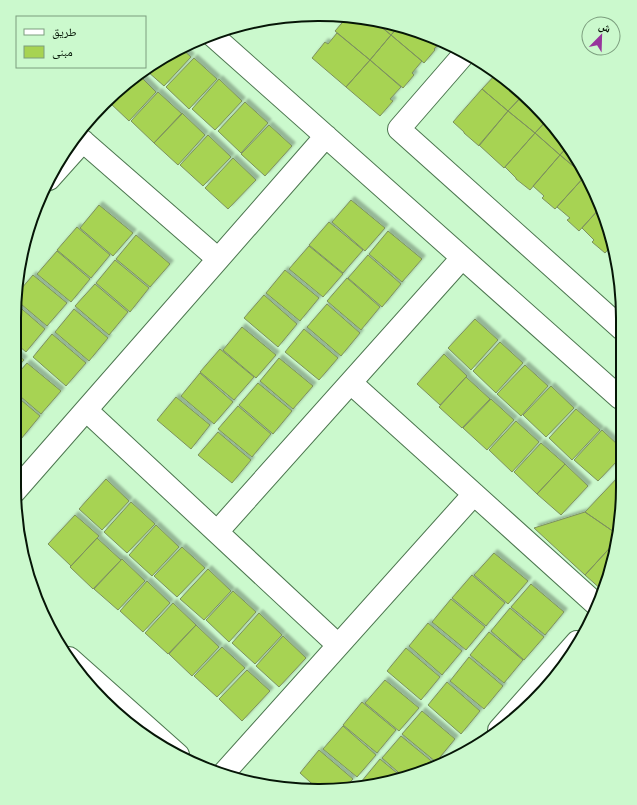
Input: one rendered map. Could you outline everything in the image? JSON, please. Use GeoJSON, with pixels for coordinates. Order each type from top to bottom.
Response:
{"type":"FeatureCollection","features":[{"type":"Feature","properties":{"kind":"street"},"geometry":{"type":"LineString","coordinates":[[217,39],[616,394]]}},
{"type":"Feature","properties":{"kind":"street"},"geometry":{"type":"LineString","coordinates":[[461,58],[399,129],[616,324]]}},
{"type":"Feature","properties":{"kind":"street"},"geometry":{"type":"LineString","coordinates":[[21,484],[326,136]]}},
{"type":"Feature","properties":{"kind":"street"},"geometry":{"type":"LineString","coordinates":[[81,139],[218,259]]}},
{"type":"Feature","properties":{"kind":"street"},"geometry":{"type":"LineString","coordinates":[[217,532],[462,258]]}},
{"type":"Feature","properties":{"kind":"street"},"geometry":{"type":"LineString","coordinates":[[351,382],[593,601]]}},
{"type":"Feature","properties":{"kind":"street"},"geometry":{"type":"LineString","coordinates":[[86,410],[338,645]]}},
{"type":"Feature","properties":{"kind":"street"},"geometry":{"type":"LineString","coordinates":[[227,769],[474,494]]}},
{"type":"Feature","properties":{"kind":"street"},"geometry":{"type":"LineString","coordinates":[[525,701],[559,663]]}},
{"type":"Feature","properties":{"kind":"street"},"geometry":{"type":"LineString","coordinates":[[91,679],[156,736]]}},
{"type":"Feature","properties":{"kind":"building"},"geometry":{"type":"Polygon","coordinates":[[[342,22],[383,28],[391,35],[370,60],[335,31],[342,22]]]}},
{"type":"Feature","properties":{"kind":"building"},"geometry":{"type":"Polygon","coordinates":[[[383,28],[395,31],[391,35],[383,28]]]}},
{"type":"Feature","properties":{"kind":"building"},"geometry":{"type":"Polygon","coordinates":[[[395,31],[437,46],[424,63],[391,35],[395,31]]]}},
{"type":"Feature","properties":{"kind":"building"},"geometry":{"type":"Polygon","coordinates":[[[337,33],[370,60],[346,87],[312,58],[325,42],[328,44],[337,33]]]}},
{"type":"Feature","properties":{"kind":"building"},"geometry":{"type":"Polygon","coordinates":[[[391,35],[422,61],[412,73],[414,75],[403,88],[370,60],[391,35]]]}},
{"type":"Feature","properties":{"kind":"building"},"geometry":{"type":"Polygon","coordinates":[[[186,53],[191,57],[164,86],[150,73],[186,53]]]}},
{"type":"Feature","properties":{"kind":"building"},"geometry":{"type":"Polygon","coordinates":[[[194,58],[217,79],[189,109],[166,87],[194,58]]]}},
{"type":"Feature","properties":{"kind":"building"},"geometry":{"type":"Polygon","coordinates":[[[370,60],[401,87],[390,99],[393,101],[380,116],[346,87],[370,60]]]}},
{"type":"Feature","properties":{"kind":"building"},"geometry":{"type":"Polygon","coordinates":[[[493,77],[519,99],[508,111],[482,89],[493,77]]]}},
{"type":"Feature","properties":{"kind":"building"},"geometry":{"type":"Polygon","coordinates":[[[142,78],[156,92],[129,121],[112,105],[142,78]]]}},
{"type":"Feature","properties":{"kind":"building"},"geometry":{"type":"Polygon","coordinates":[[[219,79],[242,101],[215,130],[192,109],[219,79]]]}},
{"type":"Feature","properties":{"kind":"building"},"geometry":{"type":"Polygon","coordinates":[[[482,89],[508,111],[479,146],[453,122],[482,89]]]}},
{"type":"Feature","properties":{"kind":"building"},"geometry":{"type":"Polygon","coordinates":[[[158,92],[182,114],[154,143],[131,121],[158,92]]]}},
{"type":"Feature","properties":{"kind":"building"},"geometry":{"type":"Polygon","coordinates":[[[519,99],[544,124],[535,133],[508,111],[519,99]]]}},
{"type":"Feature","properties":{"kind":"building"},"geometry":{"type":"Polygon","coordinates":[[[245,102],[268,123],[241,153],[218,131],[245,102]]]}},
{"type":"Feature","properties":{"kind":"building"},"geometry":{"type":"Polygon","coordinates":[[[508,111],[535,133],[504,168],[479,145],[508,111]]]}},
{"type":"Feature","properties":{"kind":"building"},"geometry":{"type":"Polygon","coordinates":[[[182,113],[205,135],[178,165],[154,143],[182,113]]]}},
{"type":"Feature","properties":{"kind":"building"},"geometry":{"type":"Polygon","coordinates":[[[544,124],[564,150],[560,155],[535,133],[544,124]]]}},
{"type":"Feature","properties":{"kind":"building"},"geometry":{"type":"Polygon","coordinates":[[[269,125],[292,146],[265,176],[241,154],[269,125]]]}},
{"type":"Feature","properties":{"kind":"building"},"geometry":{"type":"Polygon","coordinates":[[[535,133],[560,155],[530,190],[516,179],[505,167],[535,133]]]}},
{"type":"Feature","properties":{"kind":"building"},"geometry":{"type":"Polygon","coordinates":[[[208,135],[231,157],[203,186],[180,165],[208,135]]]}},
{"type":"Feature","properties":{"kind":"building"},"geometry":{"type":"Polygon","coordinates":[[[564,150],[574,167],[560,155],[564,150]]]}},
{"type":"Feature","properties":{"kind":"building"},"geometry":{"type":"Polygon","coordinates":[[[560,155],[574,167],[581,180],[555,209],[542,198],[544,196],[533,186],[560,155]]]}},
{"type":"Feature","properties":{"kind":"building"},"geometry":{"type":"Polygon","coordinates":[[[233,158],[256,180],[228,209],[205,188],[233,158]]]}},
{"type":"Feature","properties":{"kind":"building"},"geometry":{"type":"Polygon","coordinates":[[[581,180],[596,212],[579,231],[567,220],[570,218],[557,207],[581,180]]]}},
{"type":"Feature","properties":{"kind":"building"},"geometry":{"type":"Polygon","coordinates":[[[351,200],[385,228],[365,251],[332,222],[351,200]]]}},
{"type":"Feature","properties":{"kind":"building"},"geometry":{"type":"Polygon","coordinates":[[[99,205],[133,233],[113,256],[80,228],[99,205]]]}},
{"type":"Feature","properties":{"kind":"building"},"geometry":{"type":"Polygon","coordinates":[[[596,213],[606,242],[608,250],[605,253],[592,242],[594,240],[582,228],[596,213]]]}},
{"type":"Feature","properties":{"kind":"building"},"geometry":{"type":"Polygon","coordinates":[[[329,222],[363,250],[343,273],[309,245],[329,222]]]}},
{"type":"Feature","properties":{"kind":"building"},"geometry":{"type":"Polygon","coordinates":[[[77,227],[110,255],[91,278],[57,250],[77,227]]]}},
{"type":"Feature","properties":{"kind":"building"},"geometry":{"type":"Polygon","coordinates":[[[388,231],[422,259],[402,282],[369,254],[388,231]]]}},
{"type":"Feature","properties":{"kind":"building"},"geometry":{"type":"Polygon","coordinates":[[[136,235],[170,264],[150,287],[116,259],[136,235]]]}},
{"type":"Feature","properties":{"kind":"building"},"geometry":{"type":"Polygon","coordinates":[[[309,246],[343,274],[323,297],[289,269],[309,246]]]}},
{"type":"Feature","properties":{"kind":"building"},"geometry":{"type":"Polygon","coordinates":[[[57,251],[90,279],[71,302],[37,274],[57,251]]]}},
{"type":"Feature","properties":{"kind":"building"},"geometry":{"type":"Polygon","coordinates":[[[368,255],[401,284],[382,307],[348,278],[368,255]]]}},
{"type":"Feature","properties":{"kind":"building"},"geometry":{"type":"Polygon","coordinates":[[[115,260],[149,288],[130,312],[96,283],[115,260]]]}},
{"type":"Feature","properties":{"kind":"building"},"geometry":{"type":"Polygon","coordinates":[[[285,270],[319,298],[300,321],[266,293],[285,270]]]}},
{"type":"Feature","properties":{"kind":"building"},"geometry":{"type":"Polygon","coordinates":[[[33,275],[67,303],[47,326],[22,305],[23,286],[33,275]]]}},
{"type":"Feature","properties":{"kind":"building"},"geometry":{"type":"Polygon","coordinates":[[[347,278],[380,307],[361,330],[327,301],[347,278]]]}},
{"type":"Feature","properties":{"kind":"building"},"geometry":{"type":"Polygon","coordinates":[[[95,284],[128,312],[109,335],[75,306],[95,284]]]}},
{"type":"Feature","properties":{"kind":"building"},"geometry":{"type":"Polygon","coordinates":[[[264,295],[297,324],[278,347],[244,318],[264,295]]]}},
{"type":"Feature","properties":{"kind":"building"},"geometry":{"type":"Polygon","coordinates":[[[327,304],[360,333],[341,356],[307,327],[327,304]]]}},
{"type":"Feature","properties":{"kind":"building"},"geometry":{"type":"Polygon","coordinates":[[[21,309],[45,329],[26,352],[21,348],[21,309]]]}},
{"type":"Feature","properties":{"kind":"building"},"geometry":{"type":"Polygon","coordinates":[[[74,309],[108,338],[89,361],[55,332],[74,309]]]}},
{"type":"Feature","properties":{"kind":"building"},"geometry":{"type":"Polygon","coordinates":[[[475,319],[498,340],[471,370],[448,348],[475,319]]]}},
{"type":"Feature","properties":{"kind":"building"},"geometry":{"type":"Polygon","coordinates":[[[242,327],[276,355],[256,378],[223,350],[242,327]]]}},
{"type":"Feature","properties":{"kind":"building"},"geometry":{"type":"Polygon","coordinates":[[[304,329],[338,358],[319,380],[285,352],[304,329]]]}},
{"type":"Feature","properties":{"kind":"building"},"geometry":{"type":"Polygon","coordinates":[[[52,334],[86,363],[66,386],[33,357],[52,334]]]}},
{"type":"Feature","properties":{"kind":"building"},"geometry":{"type":"Polygon","coordinates":[[[500,342],[523,363],[496,393],[473,371],[500,342]]]}},
{"type":"Feature","properties":{"kind":"building"},"geometry":{"type":"Polygon","coordinates":[[[220,349],[254,377],[234,400],[200,372],[220,349]]]}},
{"type":"Feature","properties":{"kind":"building"},"geometry":{"type":"Polygon","coordinates":[[[444,354],[467,376],[440,405],[417,384],[444,354]]]}},
{"type":"Feature","properties":{"kind":"building"},"geometry":{"type":"Polygon","coordinates":[[[279,358],[313,386],[293,409],[260,381],[279,358]]]}},
{"type":"Feature","properties":{"kind":"building"},"geometry":{"type":"Polygon","coordinates":[[[27,363],[61,391],[41,414],[21,397],[21,370],[27,363]]]}},
{"type":"Feature","properties":{"kind":"building"},"geometry":{"type":"Polygon","coordinates":[[[525,365],[548,386],[521,416],[497,394],[525,365]]]}},
{"type":"Feature","properties":{"kind":"building"},"geometry":{"type":"Polygon","coordinates":[[[200,373],[233,402],[214,424],[181,396],[200,373]]]}},
{"type":"Feature","properties":{"kind":"building"},"geometry":{"type":"Polygon","coordinates":[[[466,377],[490,399],[462,428],[439,407],[466,377]]]}},
{"type":"Feature","properties":{"kind":"building"},"geometry":{"type":"Polygon","coordinates":[[[258,383],[292,411],[273,434],[239,405],[258,383]]]}},
{"type":"Feature","properties":{"kind":"building"},"geometry":{"type":"Polygon","coordinates":[[[551,386],[574,408],[546,437],[523,415],[551,386]]]}},
{"type":"Feature","properties":{"kind":"building"},"geometry":{"type":"Polygon","coordinates":[[[176,397],[210,425],[191,449],[157,420],[176,397]]]}},
{"type":"Feature","properties":{"kind":"building"},"geometry":{"type":"Polygon","coordinates":[[[491,399],[514,420],[487,450],[463,428],[491,399]]]}},
{"type":"Feature","properties":{"kind":"building"},"geometry":{"type":"Polygon","coordinates":[[[21,400],[40,416],[21,439],[21,400]]]}},
{"type":"Feature","properties":{"kind":"building"},"geometry":{"type":"Polygon","coordinates":[[[238,406],[271,434],[252,457],[218,429],[238,406]]]}},
{"type":"Feature","properties":{"kind":"building"},"geometry":{"type":"Polygon","coordinates":[[[576,409],[600,430],[572,460],[549,438],[576,409]]]}},
{"type":"Feature","properties":{"kind":"building"},"geometry":{"type":"Polygon","coordinates":[[[516,421],[539,442],[512,472],[489,450],[516,421]]]}},
{"type":"Feature","properties":{"kind":"building"},"geometry":{"type":"Polygon","coordinates":[[[602,430],[616,443],[616,462],[598,481],[574,460],[602,430]]]}},
{"type":"Feature","properties":{"kind":"building"},"geometry":{"type":"Polygon","coordinates":[[[218,432],[251,460],[232,483],[198,455],[218,432]]]}},
{"type":"Feature","properties":{"kind":"building"},"geometry":{"type":"Polygon","coordinates":[[[541,443],[565,464],[537,494],[514,472],[541,443]]]}},
{"type":"Feature","properties":{"kind":"building"},"geometry":{"type":"Polygon","coordinates":[[[565,464],[588,486],[561,515],[537,494],[565,464]]]}},
{"type":"Feature","properties":{"kind":"building"},"geometry":{"type":"Polygon","coordinates":[[[106,479],[129,501],[102,530],[79,509],[106,479]]]}},
{"type":"Feature","properties":{"kind":"building"},"geometry":{"type":"Polygon","coordinates":[[[616,479],[612,531],[585,512],[616,479]]]}},
{"type":"Feature","properties":{"kind":"building"},"geometry":{"type":"Polygon","coordinates":[[[131,502],[155,524],[127,553],[104,532],[131,502]]]}},
{"type":"Feature","properties":{"kind":"building"},"geometry":{"type":"Polygon","coordinates":[[[585,512],[612,531],[609,549],[585,575],[534,528],[585,512]]]}},
{"type":"Feature","properties":{"kind":"building"},"geometry":{"type":"Polygon","coordinates":[[[75,515],[99,536],[71,566],[48,544],[75,515]]]}},
{"type":"Feature","properties":{"kind":"building"},"geometry":{"type":"Polygon","coordinates":[[[156,525],[179,547],[152,576],[129,555],[156,525]]]}},
{"type":"Feature","properties":{"kind":"building"},"geometry":{"type":"Polygon","coordinates":[[[97,538],[121,560],[93,589],[70,567],[97,538]]]}},
{"type":"Feature","properties":{"kind":"building"},"geometry":{"type":"Polygon","coordinates":[[[182,547],[205,568],[177,597],[154,576],[182,547]]]}},
{"type":"Feature","properties":{"kind":"building"},"geometry":{"type":"Polygon","coordinates":[[[609,549],[598,587],[585,575],[609,549]]]}},
{"type":"Feature","properties":{"kind":"building"},"geometry":{"type":"Polygon","coordinates":[[[494,553],[528,581],[508,604],[474,575],[494,553]]]}},
{"type":"Feature","properties":{"kind":"building"},"geometry":{"type":"Polygon","coordinates":[[[122,559],[145,581],[118,610],[94,589],[122,559]]]}},
{"type":"Feature","properties":{"kind":"building"},"geometry":{"type":"Polygon","coordinates":[[[208,569],[231,591],[204,620],[180,599],[208,569]]]}},
{"type":"Feature","properties":{"kind":"building"},"geometry":{"type":"Polygon","coordinates":[[[472,575],[505,603],[486,626],[452,598],[472,575]]]}},
{"type":"Feature","properties":{"kind":"building"},"geometry":{"type":"Polygon","coordinates":[[[147,581],[170,603],[143,632],[120,611],[147,581]]]}},
{"type":"Feature","properties":{"kind":"building"},"geometry":{"type":"Polygon","coordinates":[[[531,584],[564,612],[545,635],[511,607],[531,584]]]}},
{"type":"Feature","properties":{"kind":"building"},"geometry":{"type":"Polygon","coordinates":[[[233,591],[256,612],[229,642],[206,620],[233,591]]]}},
{"type":"Feature","properties":{"kind":"building"},"geometry":{"type":"Polygon","coordinates":[[[451,599],[485,627],[466,650],[432,622],[451,599]]]}},
{"type":"Feature","properties":{"kind":"building"},"geometry":{"type":"Polygon","coordinates":[[[173,603],[196,625],[168,654],[145,633],[173,603]]]}},
{"type":"Feature","properties":{"kind":"building"},"geometry":{"type":"Polygon","coordinates":[[[510,608],[544,637],[524,660],[491,631],[510,608]]]}},
{"type":"Feature","properties":{"kind":"building"},"geometry":{"type":"Polygon","coordinates":[[[259,613],[282,635],[255,664],[232,643],[259,613]]]}},
{"type":"Feature","properties":{"kind":"building"},"geometry":{"type":"Polygon","coordinates":[[[428,623],[462,651],[442,675],[409,646],[428,623]]]}},
{"type":"Feature","properties":{"kind":"building"},"geometry":{"type":"Polygon","coordinates":[[[196,625],[219,647],[192,676],[169,654],[196,625]]]}},
{"type":"Feature","properties":{"kind":"building"},"geometry":{"type":"Polygon","coordinates":[[[489,632],[523,660],[504,683],[470,655],[489,632]]]}},
{"type":"Feature","properties":{"kind":"building"},"geometry":{"type":"Polygon","coordinates":[[[283,636],[306,658],[279,687],[256,666],[283,636]]]}},
{"type":"Feature","properties":{"kind":"building"},"geometry":{"type":"Polygon","coordinates":[[[222,647],[245,668],[217,697],[194,676],[222,647]]]}},
{"type":"Feature","properties":{"kind":"building"},"geometry":{"type":"Polygon","coordinates":[[[406,648],[440,677],[421,700],[387,671],[406,648]]]}},
{"type":"Feature","properties":{"kind":"building"},"geometry":{"type":"Polygon","coordinates":[[[469,657],[503,686],[484,709],[450,681],[469,657]]]}},
{"type":"Feature","properties":{"kind":"building"},"geometry":{"type":"Polygon","coordinates":[[[247,670],[270,691],[242,721],[219,699],[247,670]]]}},
{"type":"Feature","properties":{"kind":"building"},"geometry":{"type":"Polygon","coordinates":[[[385,680],[419,708],[399,731],[365,703],[385,680]]]}},
{"type":"Feature","properties":{"kind":"building"},"geometry":{"type":"Polygon","coordinates":[[[447,682],[480,711],[461,734],[428,705],[447,682]]]}},
{"type":"Feature","properties":{"kind":"building"},"geometry":{"type":"Polygon","coordinates":[[[362,702],[396,730],[377,753],[343,725],[362,702]]]}},
{"type":"Feature","properties":{"kind":"building"},"geometry":{"type":"Polygon","coordinates":[[[422,711],[455,739],[440,758],[434,760],[402,734],[422,711]]]}},
{"type":"Feature","properties":{"kind":"building"},"geometry":{"type":"Polygon","coordinates":[[[343,726],[376,755],[357,777],[323,749],[343,726]]]}},
{"type":"Feature","properties":{"kind":"building"},"geometry":{"type":"Polygon","coordinates":[[[401,736],[432,761],[399,773],[382,758],[401,736]]]}},
{"type":"Feature","properties":{"kind":"building"},"geometry":{"type":"Polygon","coordinates":[[[319,750],[353,779],[350,782],[312,784],[300,773],[319,750]]]}},
{"type":"Feature","properties":{"kind":"building"},"geometry":{"type":"Polygon","coordinates":[[[380,759],[397,773],[377,778],[363,780],[380,759]]]}}]}
